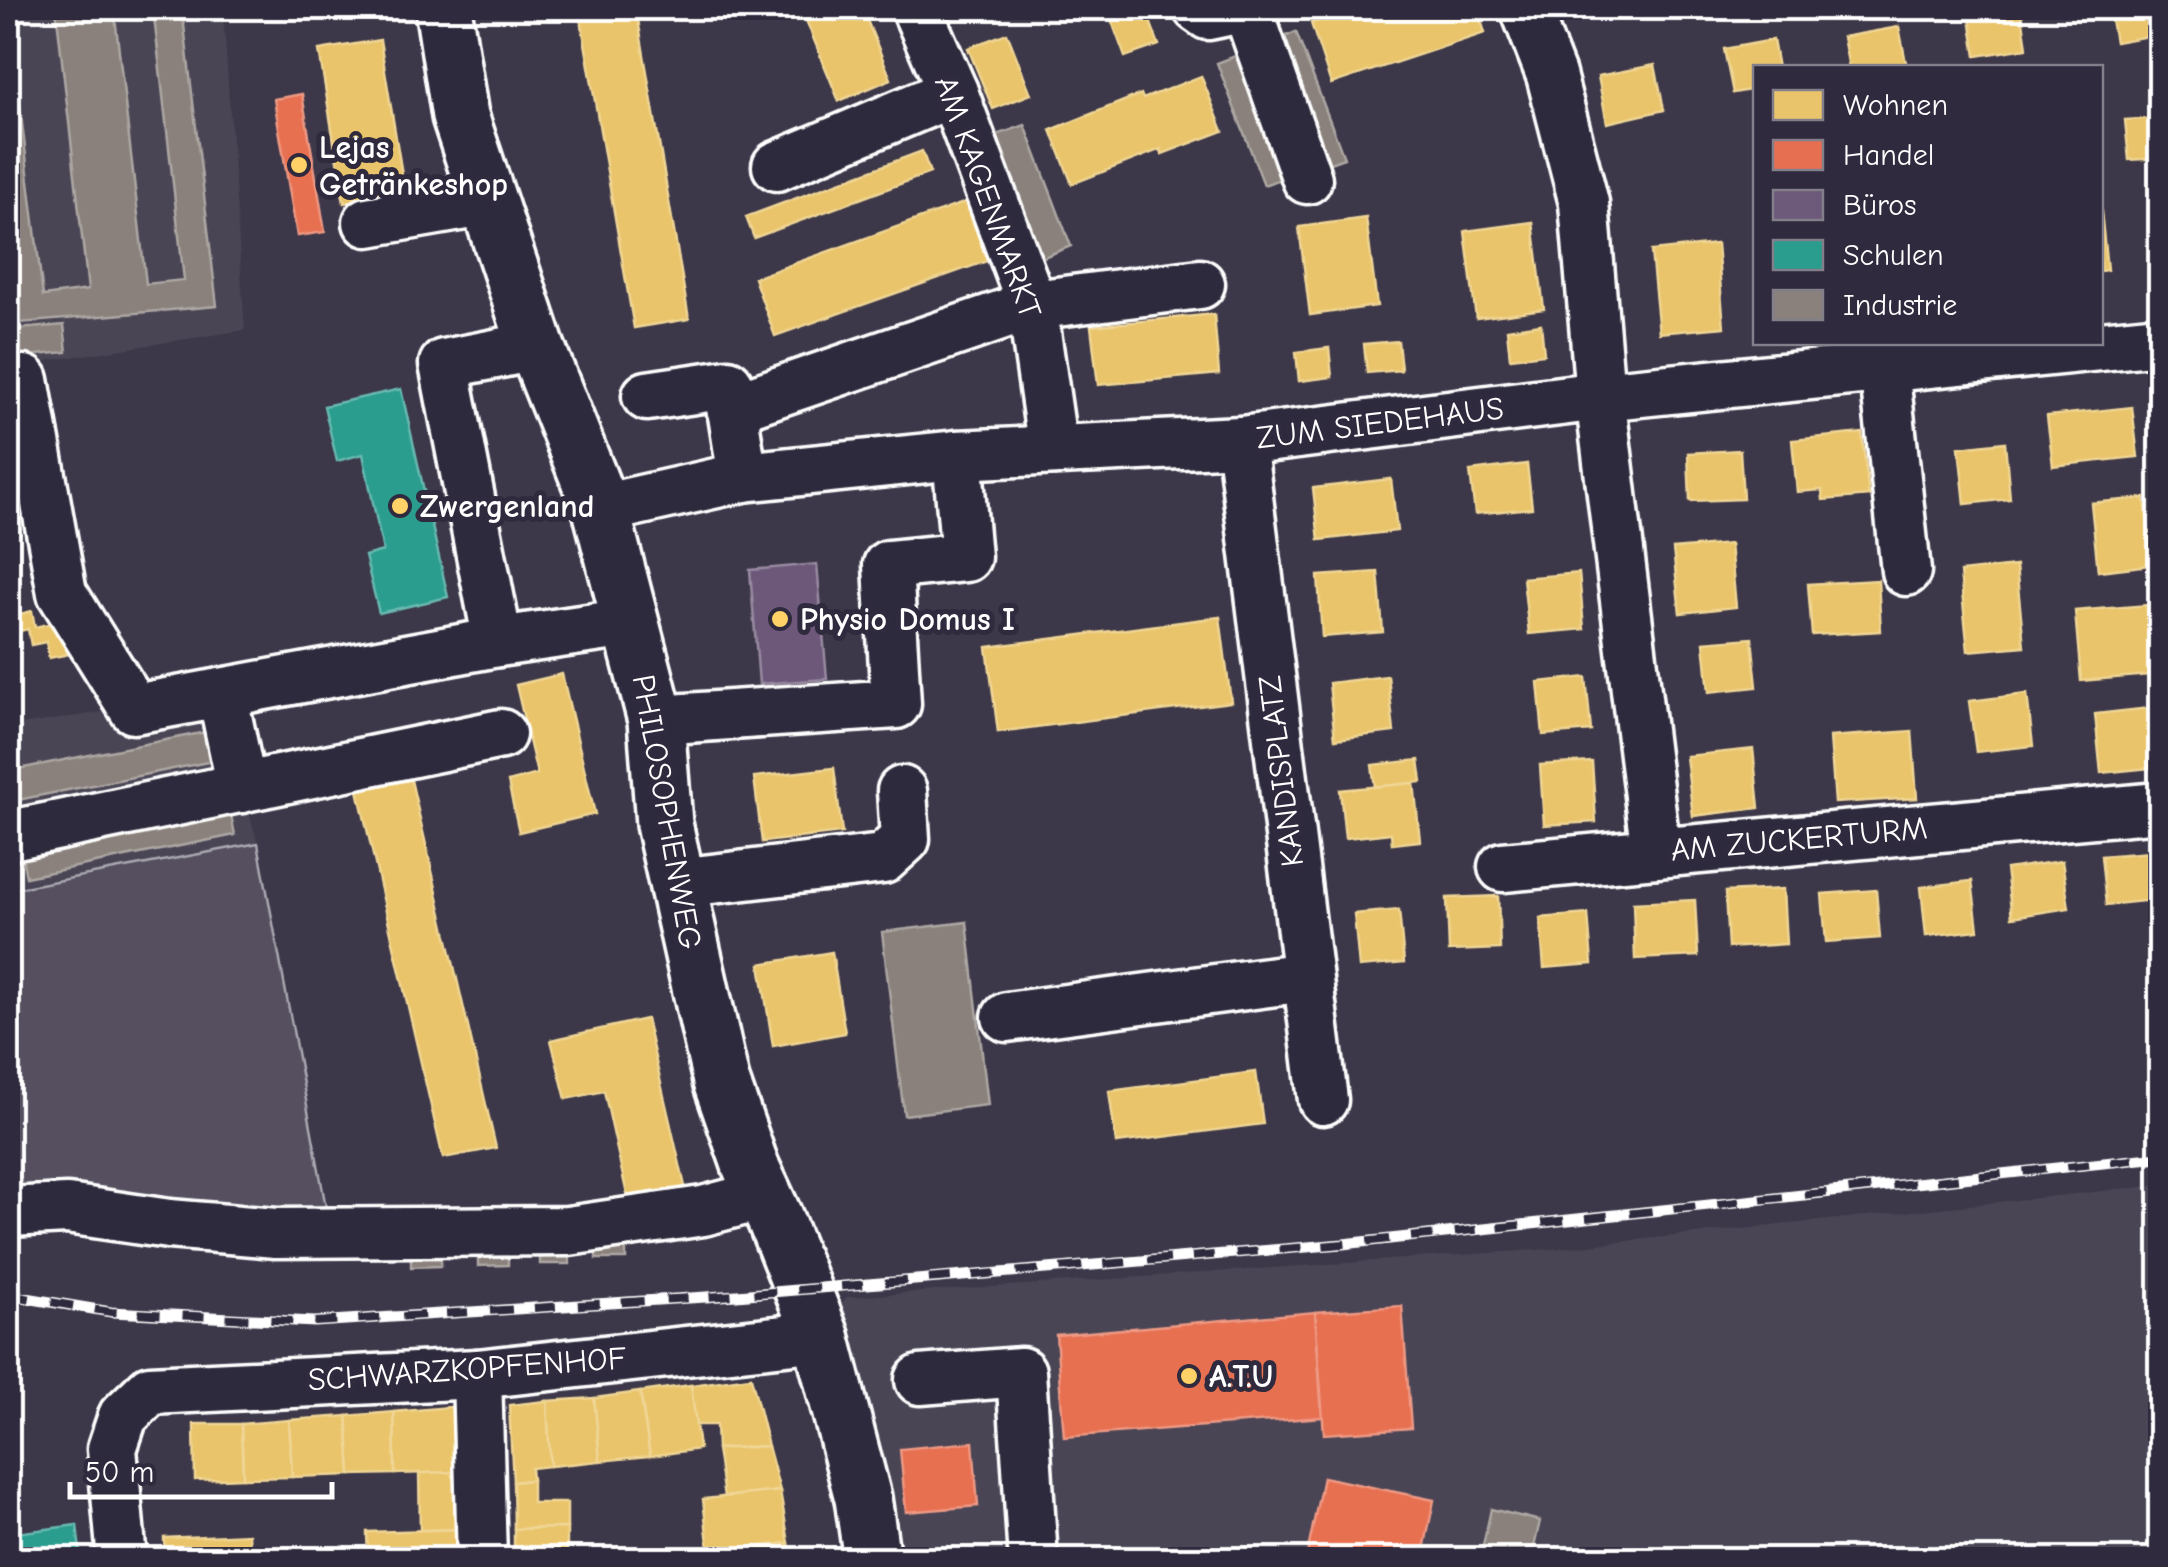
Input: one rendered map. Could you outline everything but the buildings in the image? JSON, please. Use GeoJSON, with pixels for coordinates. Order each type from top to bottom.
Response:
{"type":"FeatureCollection","features":[{"type":"Feature","properties":{"kind":"main road","name":"PHILOSOPHENWEG"},"geometry":{"type":"LineString","coordinates":[[443,8],[460,116],[536,346],[601,509],[656,720],[664,824],[721,1080],[820,1336],[863,1498],[872,1560]]}},
{"type":"Feature","properties":{"kind":"street","name":"AM KAGENMARKT"},"geometry":{"type":"LineString","coordinates":[[916,8],[953,92],[1032,305],[1053,450]]}},
{"type":"Feature","properties":{"kind":"street"},"geometry":{"type":"LineString","coordinates":[[1198,8],[1208,15],[1244,8],[1306,180]]}},
{"type":"Feature","properties":{"kind":"street","name":"AM ZUCKERTURM"},"geometry":{"type":"LineString","coordinates":[[1525,8],[1551,75],[1584,203],[1600,396],[1656,853],[2160,807]]}},
{"type":"Feature","properties":{"kind":"street"},"geometry":{"type":"LineString","coordinates":[[777,166],[953,92]]}},
{"type":"Feature","properties":{"kind":"street"},"geometry":{"type":"LineString","coordinates":[[368,222],[489,201]]}},
{"type":"Feature","properties":{"kind":"street"},"geometry":{"type":"LineString","coordinates":[[731,408],[1032,305],[1200,284]]}},
{"type":"Feature","properties":{"kind":"street","name":"ZUM SIEDEHAUS"},"geometry":{"type":"LineString","coordinates":[[601,509],[743,477],[957,455],[1241,441],[1600,396],[2160,340]]}},
{"type":"Feature","properties":{"kind":"street"},"geometry":{"type":"LineString","coordinates":[[498,642],[444,364],[536,346]]}},
{"type":"Feature","properties":{"kind":"street"},"geometry":{"type":"LineString","coordinates":[[1884,367],[1906,571]]}},
{"type":"Feature","properties":{"kind":"street"},"geometry":{"type":"LineString","coordinates":[[24,380],[62,592],[134,709],[498,642],[630,623]]}},
{"type":"Feature","properties":{"kind":"street"},"geometry":{"type":"LineString","coordinates":[[646,396],[728,384],[743,477]]}},
{"type":"Feature","properties":{"kind":"street","name":"KANDISPLATZ"},"geometry":{"type":"LineString","coordinates":[[1241,441],[1323,1100]]}},
{"type":"Feature","properties":{"kind":"street"},"geometry":{"type":"LineString","coordinates":[[656,720],[896,704],[888,566],[966,557],[957,455]]}},
{"type":"Feature","properties":{"kind":"street"},"geometry":{"type":"LineString","coordinates":[[222,693],[242,788]]}},
{"type":"Feature","properties":{"kind":"street"},"geometry":{"type":"LineString","coordinates":[[16,834],[501,734]]}},
{"type":"Feature","properties":{"kind":"street"},"geometry":{"type":"LineString","coordinates":[[677,883],[883,858],[906,839],[902,792]]}},
{"type":"Feature","properties":{"kind":"street"},"geometry":{"type":"LineString","coordinates":[[1503,867],[1656,853]]}},
{"type":"Feature","properties":{"kind":"street"},"geometry":{"type":"LineString","coordinates":[[1006,1017],[1306,977]]}},
{"type":"Feature","properties":{"kind":"street"},"geometry":{"type":"LineString","coordinates":[[8,1212],[67,1209],[169,1224],[276,1233],[548,1232],[703,1210],[764,1195]]}},
{"type":"Feature","properties":{"kind":"street","name":"SCHWARZKOPFENHOF"},"geometry":{"type":"LineString","coordinates":[[122,1560],[112,1448],[123,1416],[150,1390],[477,1374],[820,1336]]}},
{"type":"Feature","properties":{"kind":"street"},"geometry":{"type":"LineString","coordinates":[[920,1380],[1021,1372],[1032,1544]]}},
{"type":"Feature","properties":{"kind":"street"},"geometry":{"type":"LineString","coordinates":[[477,1374],[482,1560]]}},
{"type":"Feature","properties":{"kind":"shaded area"},"geometry":{"type":"Polygon","coordinates":[[[8,8],[223,8],[245,330],[8,367],[8,8]]]}},
{"type":"Feature","properties":{"kind":"shaded area"},"geometry":{"type":"Polygon","coordinates":[[[222,693],[258,843],[8,890],[8,727],[222,693]]]}},
{"type":"Feature","properties":{"kind":"shaded area"},"geometry":{"type":"Polygon","coordinates":[[[258,843],[328,1218],[54,1193],[8,1184],[8,890],[258,843]]]}},
{"type":"Feature","properties":{"kind":"shaded area"},"geometry":{"type":"Polygon","coordinates":[[[2160,1185],[2160,1559],[872,1559],[821,1336],[846,1297],[1549,1249],[2160,1185]]]}},
{"type":"Feature","properties":{"kind":"railway"},"geometry":{"type":"LineString","coordinates":[[8,1295],[111,1312],[315,1322],[737,1295],[1343,1244],[2160,1157]]}},
{"type":"Feature","properties":{"kind":"place","name":"Lejas Getränkeshop"},"geometry":{"type":"Point","coordinates":[299,165]}},
{"type":"Feature","properties":{"kind":"place","name":"Zwergenland"},"geometry":{"type":"Point","coordinates":[400,506]}},
{"type":"Feature","properties":{"kind":"place","name":"Physio Domus I"},"geometry":{"type":"Point","coordinates":[780,619]}},
{"type":"Feature","properties":{"kind":"place","name":"A.T.U"},"geometry":{"type":"Point","coordinates":[1189,1376]}}]}
